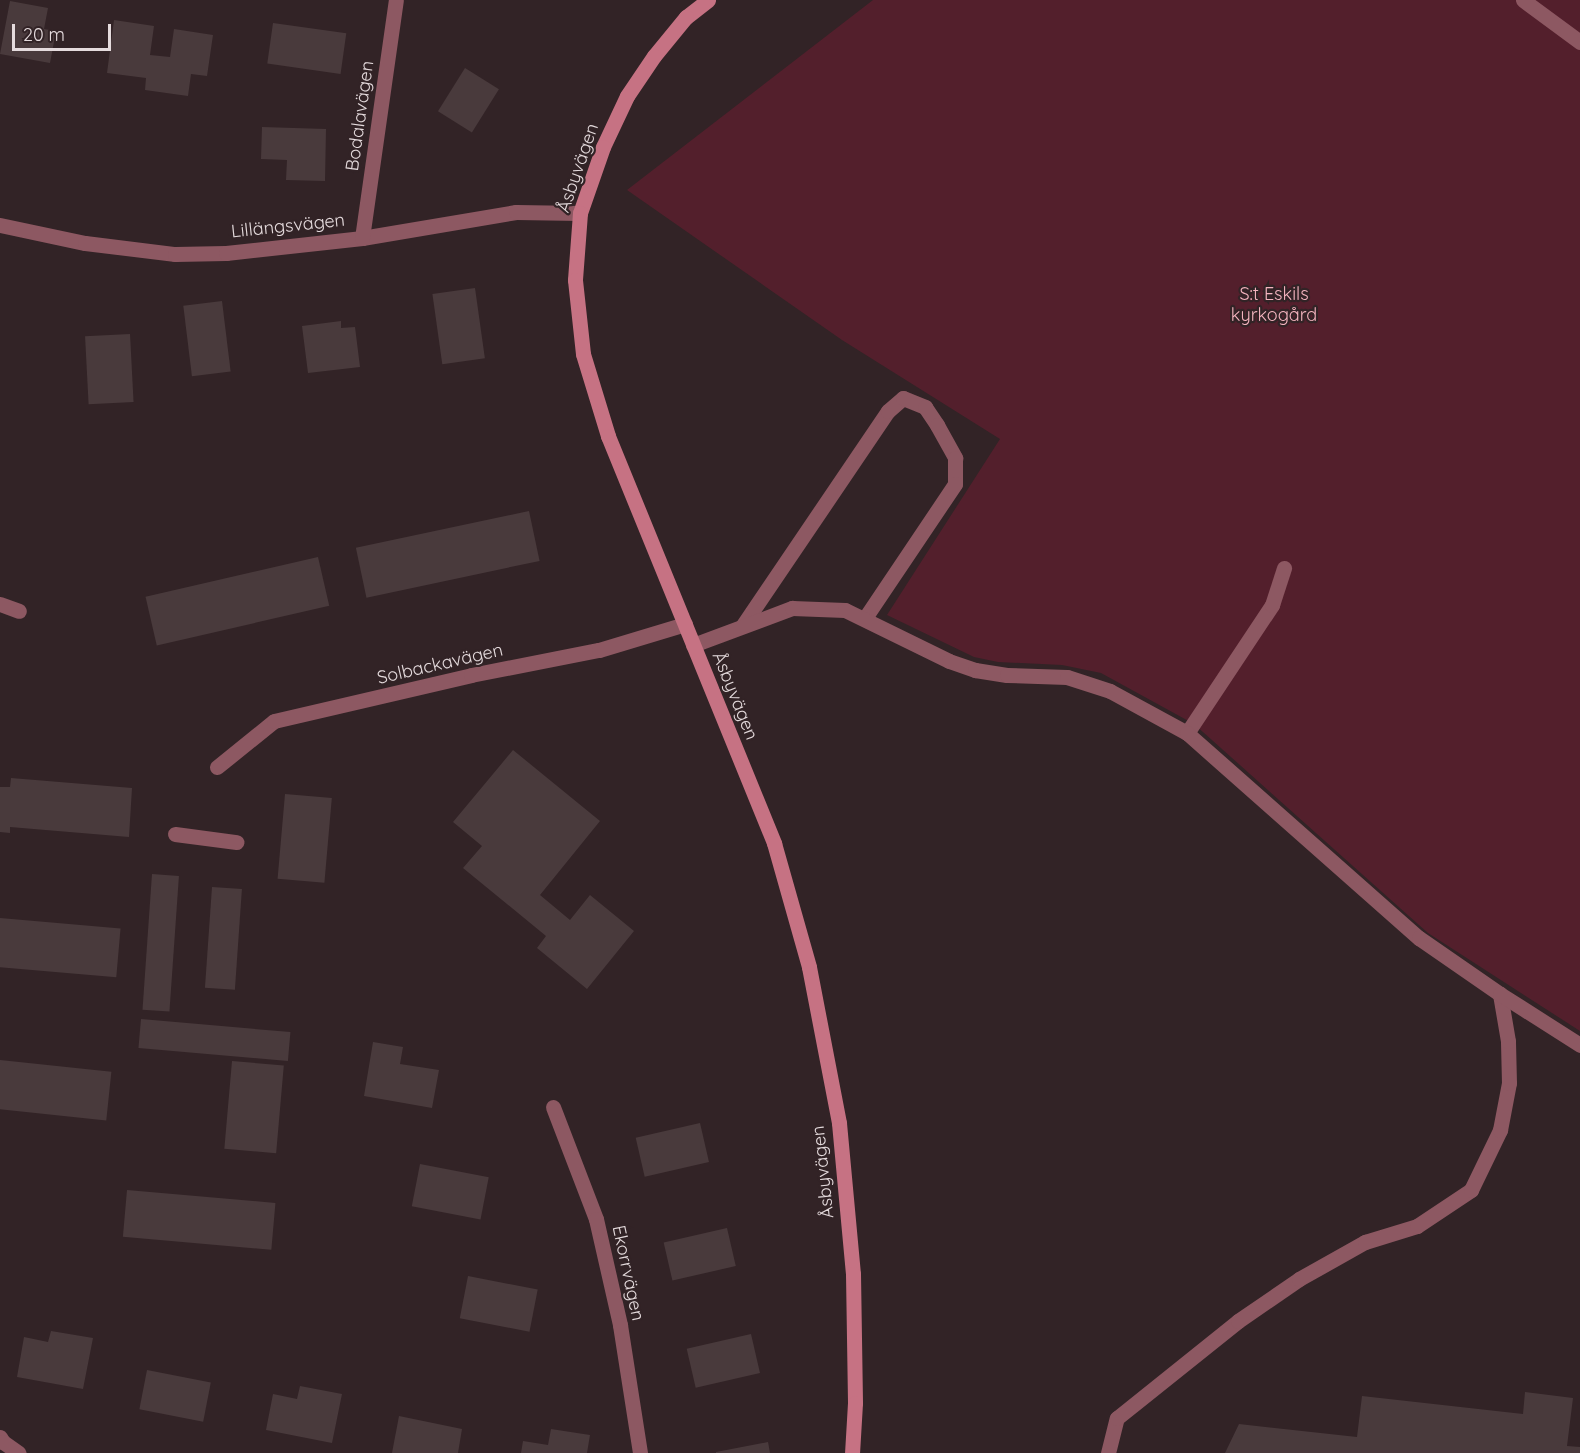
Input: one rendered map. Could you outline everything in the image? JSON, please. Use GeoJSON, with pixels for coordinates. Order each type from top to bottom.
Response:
{"type":"FeatureCollection","features":[{"type":"Feature","properties":{"kind":"street","name":"Bodalavägen"},"geometry":{"type":"LineString","coordinates":[[362,238],[396,0]]}},
{"type":"Feature","properties":{"kind":"street","name":"Åsbyvägen"},"geometry":{"type":"LineString","coordinates":[[708,0],[687,17],[654,56],[627,96],[603,147],[580,213],[575,280],[583,354],[608,436],[774,843],[809,967],[839,1123],[853,1274],[855,1403],[852,1453]]}},
{"type":"Feature","properties":{"kind":"street"},"geometry":{"type":"LineString","coordinates":[[1523,0],[1580,42]]}},
{"type":"Feature","properties":{"kind":"street","name":"Lillängsvägen"},"geometry":{"type":"LineString","coordinates":[[0,225],[85,243],[175,254],[226,253],[362,238],[516,212],[580,213]]}},
{"type":"Feature","properties":{"kind":"street"},"geometry":{"type":"LineString","coordinates":[[743,625],[888,411],[903,398],[925,406],[938,426],[955,458],[955,484],[865,618]]}},
{"type":"Feature","properties":{"kind":"street"},"geometry":{"type":"LineString","coordinates":[[1187,733],[1272,605],[1284,568]]}},
{"type":"Feature","properties":{"kind":"street"},"geometry":{"type":"LineString","coordinates":[[0,604],[19,611]]}},
{"type":"Feature","properties":{"kind":"street"},"geometry":{"type":"LineString","coordinates":[[693,645],[792,608],[845,610],[949,661],[975,670],[1007,675],[1067,677],[1110,691],[1187,733],[1419,938],[1500,994],[1580,1045]]}},
{"type":"Feature","properties":{"kind":"street","name":"Solbackavägen"},"geometry":{"type":"LineString","coordinates":[[217,767],[274,721],[471,675],[599,650],[685,624]]}},
{"type":"Feature","properties":{"kind":"street"},"geometry":{"type":"LineString","coordinates":[[176,834],[236,842]]}},
{"type":"Feature","properties":{"kind":"street"},"geometry":{"type":"LineString","coordinates":[[1108,1453],[1117,1418],[1238,1321],[1299,1279],[1346,1252],[1365,1242],[1417,1226],[1471,1190],[1500,1130],[1509,1083],[1508,1041],[1500,994]]}},
{"type":"Feature","properties":{"kind":"street","name":"Ekorrvägen"},"geometry":{"type":"LineString","coordinates":[[553,1107],[596,1219],[620,1325],[640,1453]]}},
{"type":"Feature","properties":{"kind":"street"},"geometry":{"type":"LineString","coordinates":[[0,1437],[3,1442],[19,1453]]}},
{"type":"Feature","properties":{"kind":"green space","name":"S:t Eskils kyrkogård"},"geometry":{"type":"Polygon","coordinates":[[[873,0],[1580,0],[1580,1031],[1428,933],[1194,724],[1101,673],[1062,665],[998,662],[974,657],[887,615],[1000,439],[842,340],[627,190],[873,0]]]}},
{"type":"Feature","properties":{"kind":"building"},"geometry":{"type":"Polygon","coordinates":[[[10,1],[48,8],[44,29],[56,31],[50,63],[0,54],[10,1]]]}},
{"type":"Feature","properties":{"kind":"building"},"geometry":{"type":"Polygon","coordinates":[[[114,20],[154,26],[150,55],[170,57],[174,29],[213,35],[207,76],[191,74],[188,96],[145,90],[146,78],[107,73],[114,20]]]}},
{"type":"Feature","properties":{"kind":"building"},"geometry":{"type":"Polygon","coordinates":[[[273,23],[346,33],[341,74],[267,64],[273,23]]]}},
{"type":"Feature","properties":{"kind":"building"},"geometry":{"type":"Polygon","coordinates":[[[465,68],[499,89],[472,132],[438,111],[465,68]]]}},
{"type":"Feature","properties":{"kind":"building"},"geometry":{"type":"Polygon","coordinates":[[[262,127],[326,129],[325,181],[286,180],[287,160],[261,159],[262,127]]]}},
{"type":"Feature","properties":{"kind":"building"},"geometry":{"type":"Polygon","coordinates":[[[475,288],[485,358],[442,364],[432,294],[475,288]]]}},
{"type":"Feature","properties":{"kind":"building"},"geometry":{"type":"Polygon","coordinates":[[[222,301],[231,371],[192,376],[183,306],[222,301]]]}},
{"type":"Feature","properties":{"kind":"building"},"geometry":{"type":"Polygon","coordinates":[[[341,321],[341,328],[355,327],[360,367],[308,373],[302,326],[341,321]]]}},
{"type":"Feature","properties":{"kind":"building"},"geometry":{"type":"Polygon","coordinates":[[[130,334],[134,402],[89,404],[85,336],[130,334]]]}},
{"type":"Feature","properties":{"kind":"building"},"geometry":{"type":"Polygon","coordinates":[[[529,511],[540,561],[366,598],[356,548],[529,511]]]}},
{"type":"Feature","properties":{"kind":"building"},"geometry":{"type":"Polygon","coordinates":[[[318,557],[329,606],[157,646],[146,597],[318,557]]]}},
{"type":"Feature","properties":{"kind":"building"},"geometry":{"type":"Polygon","coordinates":[[[513,750],[600,821],[540,895],[570,920],[590,895],[634,931],[587,989],[537,948],[546,936],[463,868],[482,846],[453,822],[513,750]]]}},
{"type":"Feature","properties":{"kind":"building"},"geometry":{"type":"Polygon","coordinates":[[[11,778],[132,788],[129,837],[10,827],[10,833],[0,832],[0,787],[10,787],[11,778]]]}},
{"type":"Feature","properties":{"kind":"building"},"geometry":{"type":"Polygon","coordinates":[[[285,794],[332,798],[324,883],[278,879],[285,794]]]}},
{"type":"Feature","properties":{"kind":"building"},"geometry":{"type":"Polygon","coordinates":[[[152,874],[179,876],[169,1012],[143,1010],[152,874]]]}},
{"type":"Feature","properties":{"kind":"building"},"geometry":{"type":"Polygon","coordinates":[[[212,887],[242,889],[235,990],[205,988],[212,887]]]}},
{"type":"Feature","properties":{"kind":"building"},"geometry":{"type":"Polygon","coordinates":[[[0,918],[121,929],[116,977],[0,967],[0,918]]]}},
{"type":"Feature","properties":{"kind":"building"},"geometry":{"type":"Polygon","coordinates":[[[141,1019],[290,1032],[288,1061],[138,1048],[141,1019]]]}},
{"type":"Feature","properties":{"kind":"building"},"geometry":{"type":"Polygon","coordinates":[[[373,1042],[403,1047],[400,1064],[439,1070],[432,1108],[364,1096],[373,1042]]]}},
{"type":"Feature","properties":{"kind":"building"},"geometry":{"type":"Polygon","coordinates":[[[0,1060],[111,1072],[106,1120],[0,1109],[0,1060]]]}},
{"type":"Feature","properties":{"kind":"building"},"geometry":{"type":"Polygon","coordinates":[[[232,1061],[284,1066],[276,1153],[224,1149],[232,1061]]]}},
{"type":"Feature","properties":{"kind":"building"},"geometry":{"type":"Polygon","coordinates":[[[700,1123],[709,1162],[645,1177],[636,1138],[700,1123]]]}},
{"type":"Feature","properties":{"kind":"building"},"geometry":{"type":"Polygon","coordinates":[[[420,1164],[489,1177],[481,1220],[412,1206],[420,1164]]]}},
{"type":"Feature","properties":{"kind":"building"},"geometry":{"type":"Polygon","coordinates":[[[127,1190],[275,1203],[271,1250],[123,1237],[127,1190]]]}},
{"type":"Feature","properties":{"kind":"building"},"geometry":{"type":"Polygon","coordinates":[[[727,1228],[736,1266],[672,1281],[664,1243],[727,1228]]]}},
{"type":"Feature","properties":{"kind":"building"},"geometry":{"type":"Polygon","coordinates":[[[468,1276],[538,1290],[529,1332],[460,1318],[468,1276]]]}},
{"type":"Feature","properties":{"kind":"building"},"geometry":{"type":"Polygon","coordinates":[[[51,1331],[93,1338],[83,1389],[17,1377],[24,1337],[48,1342],[51,1331]]]}},
{"type":"Feature","properties":{"kind":"building"},"geometry":{"type":"Polygon","coordinates":[[[751,1334],[760,1373],[696,1388],[687,1349],[751,1334]]]}},
{"type":"Feature","properties":{"kind":"building"},"geometry":{"type":"Polygon","coordinates":[[[147,1370],[211,1382],[203,1422],[139,1409],[147,1370]]]}},
{"type":"Feature","properties":{"kind":"building"},"geometry":{"type":"Polygon","coordinates":[[[300,1386],[342,1394],[332,1443],[266,1430],[273,1394],[297,1399],[300,1386]]]}},
{"type":"Feature","properties":{"kind":"building"},"geometry":{"type":"Polygon","coordinates":[[[1525,1392],[1573,1398],[1567,1446],[1580,1447],[1580,1453],[1225,1453],[1239,1424],[1357,1437],[1362,1396],[1523,1414],[1525,1392]]]}},
{"type":"Feature","properties":{"kind":"building"},"geometry":{"type":"Polygon","coordinates":[[[399,1416],[462,1429],[458,1453],[392,1453],[399,1416]]]}},
{"type":"Feature","properties":{"kind":"building"},"geometry":{"type":"Polygon","coordinates":[[[551,1429],[590,1435],[587,1453],[521,1453],[523,1441],[548,1445],[551,1429]]]}},
{"type":"Feature","properties":{"kind":"building"},"geometry":{"type":"Polygon","coordinates":[[[768,1442],[770,1453],[716,1453],[716,1452],[768,1442]]]}}]}
